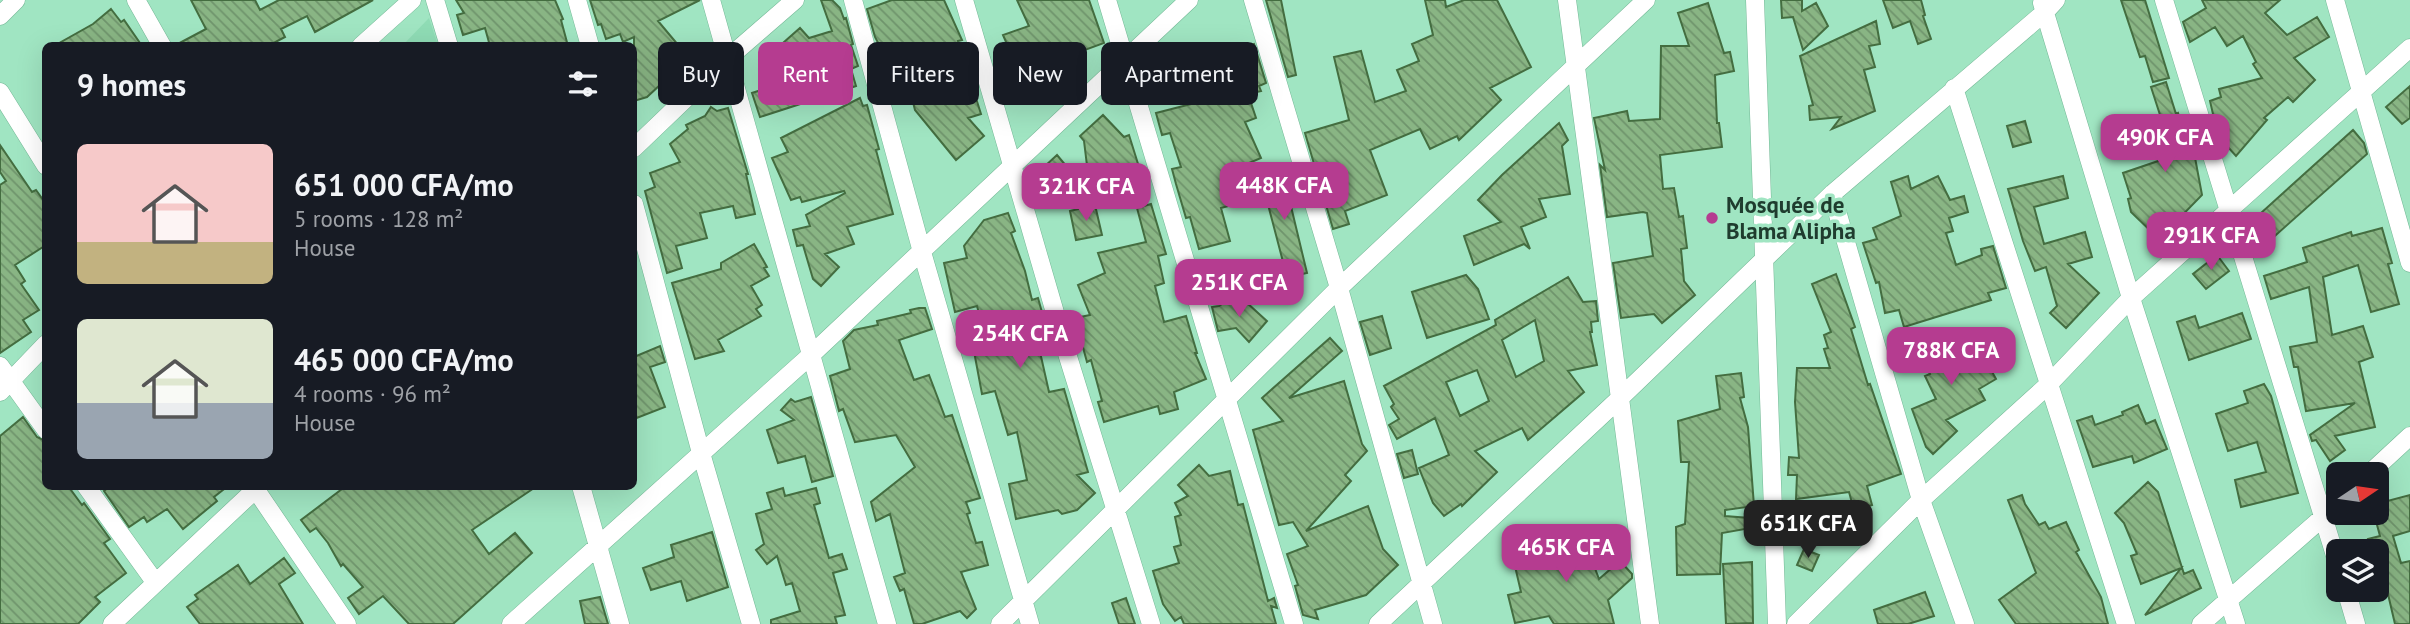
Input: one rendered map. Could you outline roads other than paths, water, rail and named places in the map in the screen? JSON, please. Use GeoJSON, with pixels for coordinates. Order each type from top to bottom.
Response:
{"type":"FeatureCollection","features":[{"type":"Feature","properties":{"kind":"street"},"geometry":{"type":"LineString","coordinates":[[0,16],[16,0]]}},
{"type":"Feature","properties":{"kind":"street"},"geometry":{"type":"LineString","coordinates":[[136,0],[160,42]]}},
{"type":"Feature","properties":{"kind":"street"},"geometry":{"type":"LineString","coordinates":[[365,42],[412,0]]}},
{"type":"Feature","properties":{"kind":"street"},"geometry":{"type":"LineString","coordinates":[[435,0],[448,42]]}},
{"type":"Feature","properties":{"kind":"street"},"geometry":{"type":"LineString","coordinates":[[577,0],[589,42]]}},
{"type":"Feature","properties":{"kind":"street"},"geometry":{"type":"LineString","coordinates":[[711,0],[722,42]]}},
{"type":"Feature","properties":{"kind":"street"},"geometry":{"type":"LineString","coordinates":[[744,44],[795,0]]}},
{"type":"Feature","properties":{"kind":"street"},"geometry":{"type":"LineString","coordinates":[[853,0],[922,252],[1030,624]]}},
{"type":"Feature","properties":{"kind":"street"},"geometry":{"type":"LineString","coordinates":[[964,0],[1011,167],[1150,624]]}},
{"type":"Feature","properties":{"kind":"street"},"geometry":{"type":"LineString","coordinates":[[1107,0],[1119,42]]}},
{"type":"Feature","properties":{"kind":"street"},"geometry":{"type":"LineString","coordinates":[[1144,42],[1189,0]]}},
{"type":"Feature","properties":{"kind":"street"},"geometry":{"type":"LineString","coordinates":[[1253,0],[1339,288],[1433,624]]}},
{"type":"Feature","properties":{"kind":"street"},"geometry":{"type":"LineString","coordinates":[[1567,0],[1650,624]]}},
{"type":"Feature","properties":{"kind":"street"},"geometry":{"type":"LineString","coordinates":[[1000,624],[1339,288],[1646,0]]}},
{"type":"Feature","properties":{"kind":"street"},"geometry":{"type":"LineString","coordinates":[[1755,0],[1777,624]]}},
{"type":"Feature","properties":{"kind":"street"},"geometry":{"type":"LineString","coordinates":[[2164,0],[2330,539]]}},
{"type":"Feature","properties":{"kind":"street"},"geometry":{"type":"LineString","coordinates":[[2335,0],[2410,263]]}},
{"type":"Feature","properties":{"kind":"street"},"geometry":{"type":"LineString","coordinates":[[1378,624],[1619,399],[1832,194],[2047,4],[2131,298],[2236,624]]}},
{"type":"Feature","properties":{"kind":"street"},"geometry":{"type":"LineString","coordinates":[[1796,624],[1920,500],[2048,385],[2131,298],[2410,48]]}},
{"type":"Feature","properties":{"kind":"street"},"geometry":{"type":"LineString","coordinates":[[511,624],[811,355],[1101,82]]}},
{"type":"Feature","properties":{"kind":"street"},"geometry":{"type":"LineString","coordinates":[[1954,88],[2126,624]]}},
{"type":"Feature","properties":{"kind":"street"},"geometry":{"type":"LineString","coordinates":[[0,92],[42,160]]}},
{"type":"Feature","properties":{"kind":"street"},"geometry":{"type":"LineString","coordinates":[[637,145],[679,105]]}},
{"type":"Feature","properties":{"kind":"street"},"geometry":{"type":"LineString","coordinates":[[740,105],[887,624]]}},
{"type":"Feature","properties":{"kind":"street"},"geometry":{"type":"LineString","coordinates":[[1138,105],[1294,624]]}},
{"type":"Feature","properties":{"kind":"street"},"geometry":{"type":"LineString","coordinates":[[1832,194],[1920,500],[1965,624]]}},
{"type":"Feature","properties":{"kind":"street"},"geometry":{"type":"LineString","coordinates":[[637,215],[701,453],[751,624]]}},
{"type":"Feature","properties":{"kind":"street"},"geometry":{"type":"LineString","coordinates":[[42,347],[3,380],[42,425]]}},
{"type":"Feature","properties":{"kind":"street"},"geometry":{"type":"LineString","coordinates":[[2383,462],[2410,436]]}},
{"type":"Feature","properties":{"kind":"street"},"geometry":{"type":"LineString","coordinates":[[89,490],[155,582]]}},
{"type":"Feature","properties":{"kind":"street"},"geometry":{"type":"LineString","coordinates":[[112,624],[256,490]]}},
{"type":"Feature","properties":{"kind":"street"},"geometry":{"type":"LineString","coordinates":[[259,490],[347,624]]}},
{"type":"Feature","properties":{"kind":"street"},"geometry":{"type":"LineString","coordinates":[[582,490],[620,624]]}},
{"type":"Feature","properties":{"kind":"street"},"geometry":{"type":"LineString","coordinates":[[2201,624],[2326,515]]}},
{"type":"Feature","properties":{"kind":"street"},"geometry":{"type":"LineString","coordinates":[[2350,602],[2356,624]]}},
{"type":"Feature","properties":{"kind":"place","name":"Mosquée de Blama Alipha"},"geometry":{"type":"Point","coordinates":[1712,218]}}]}
